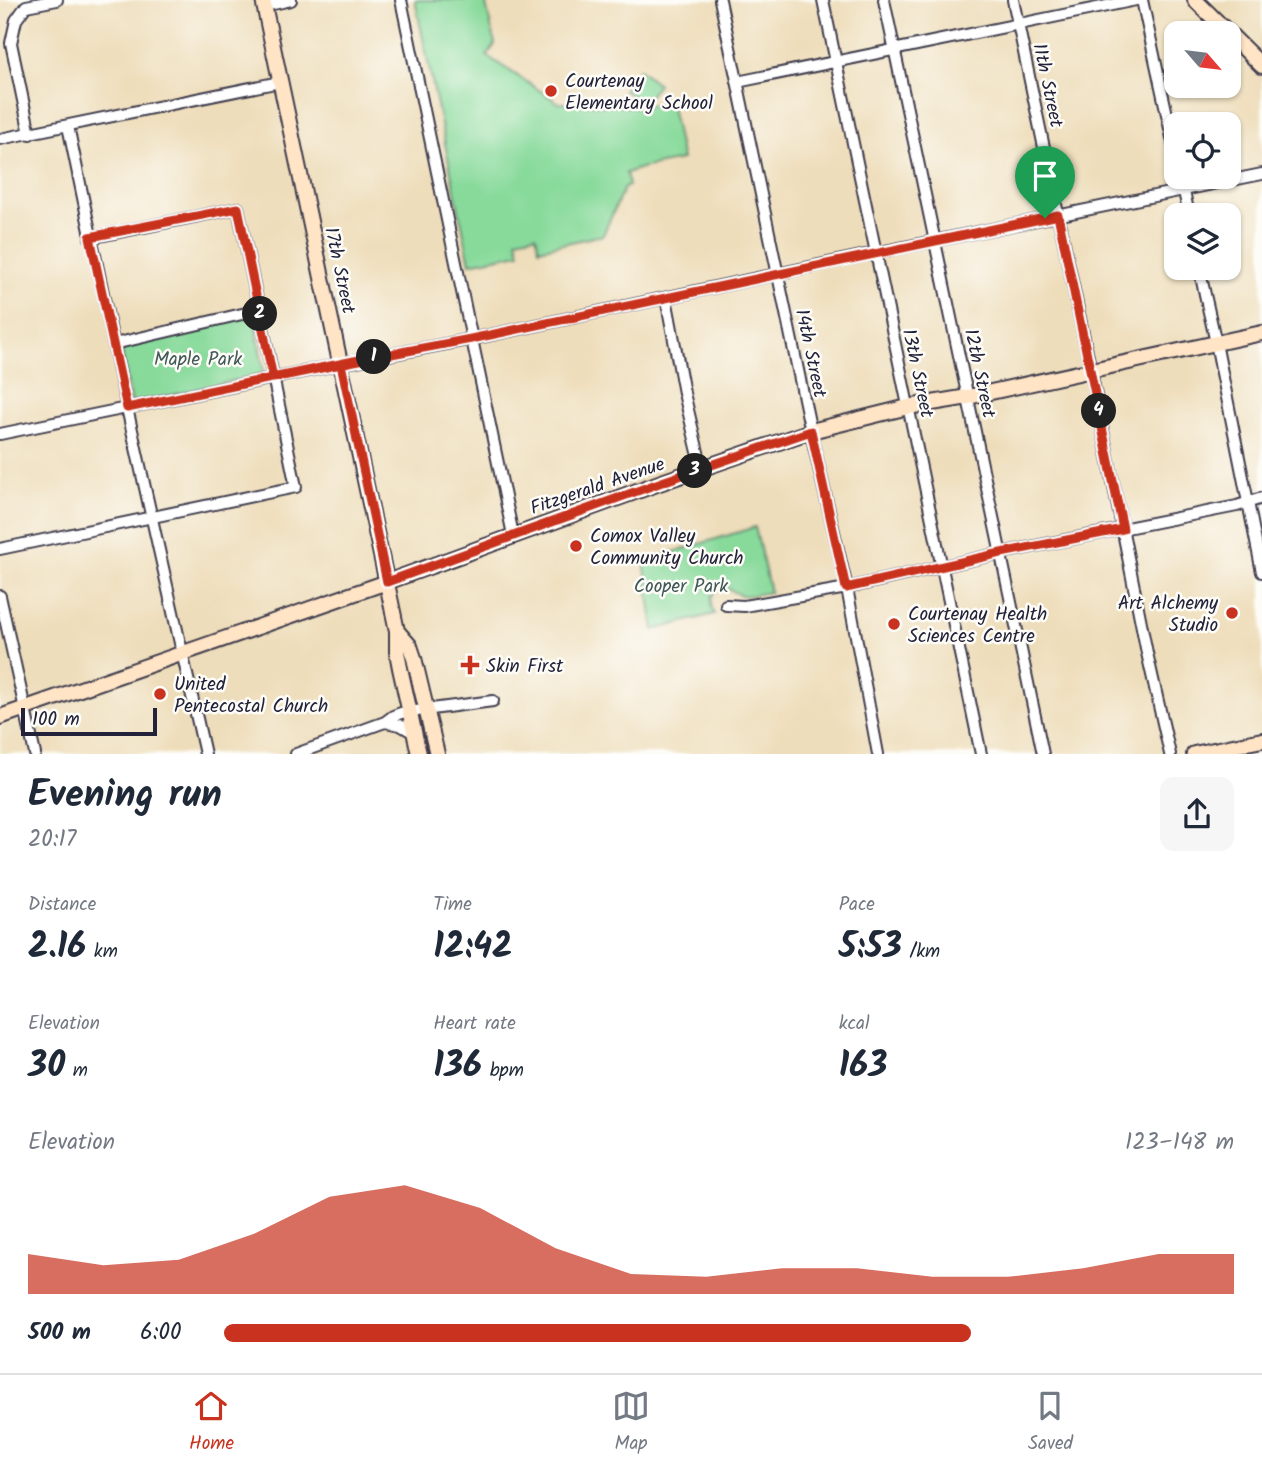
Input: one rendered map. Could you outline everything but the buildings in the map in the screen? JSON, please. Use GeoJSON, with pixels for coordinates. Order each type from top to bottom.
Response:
{"type":"FeatureCollection","features":[{"type":"Feature","properties":{"kind":"street"},"geometry":{"type":"LineString","coordinates":[[30,134],[11,43],[16,20],[26,6],[57,0]]}},
{"type":"Feature","properties":{"kind":"street"},"geometry":{"type":"LineString","coordinates":[[263,3],[291,0]]}},
{"type":"Feature","properties":{"kind":"street"},"geometry":{"type":"LineString","coordinates":[[401,0],[513,535]]}},
{"type":"Feature","properties":{"kind":"street","name":"14th Street"},"geometry":{"type":"LineString","coordinates":[[720,0],[846,588],[878,754]]}},
{"type":"Feature","properties":{"kind":"street","name":"13th Street"},"geometry":{"type":"LineString","coordinates":[[823,0],[981,754]]}},
{"type":"Feature","properties":{"kind":"street","name":"12th Street"},"geometry":{"type":"LineString","coordinates":[[884,0],[1043,754]]}},
{"type":"Feature","properties":{"kind":"street","name":"11th Street"},"geometry":{"type":"LineString","coordinates":[[1013,0],[1170,754]]}},
{"type":"Feature","properties":{"kind":"street"},"geometry":{"type":"LineString","coordinates":[[737,82],[1136,0]]}},
{"type":"Feature","properties":{"kind":"street"},"geometry":{"type":"LineString","coordinates":[[1142,0],[1166,112]]}},
{"type":"Feature","properties":{"kind":"street"},"geometry":{"type":"LineString","coordinates":[[1201,2],[1262,66]]}},
{"type":"Feature","properties":{"kind":"street","name":"17th Street"},"geometry":{"type":"LineString","coordinates":[[263,3],[387,582],[397,631],[397,652],[419,754]]}},
{"type":"Feature","properties":{"kind":"street"},"geometry":{"type":"LineString","coordinates":[[0,139],[280,82]]}},
{"type":"Feature","properties":{"kind":"street"},"geometry":{"type":"LineString","coordinates":[[68,126],[127,408],[205,754]]}},
{"type":"Feature","properties":{"kind":"street"},"geometry":{"type":"LineString","coordinates":[[1241,178],[1262,174]]}},
{"type":"Feature","properties":{"kind":"street"},"geometry":{"type":"LineString","coordinates":[[0,434],[471,339],[1183,189],[1186,203]]}},
{"type":"Feature","properties":{"kind":"street"},"geometry":{"type":"LineString","coordinates":[[0,549],[296,487],[238,208],[90,237]]}},
{"type":"Feature","properties":{"kind":"street"},"geometry":{"type":"LineString","coordinates":[[1202,280],[1262,572]]}},
{"type":"Feature","properties":{"kind":"street"},"geometry":{"type":"LineString","coordinates":[[666,298],[702,469]]}},
{"type":"Feature","properties":{"kind":"street"},"geometry":{"type":"LineString","coordinates":[[114,344],[259,310]]}},
{"type":"Feature","properties":{"kind":"street","name":"Fitzgerald Avenue"},"geometry":{"type":"LineString","coordinates":[[0,717],[811,431],[908,407],[968,397],[1262,333]]}},
{"type":"Feature","properties":{"kind":"street"},"geometry":{"type":"LineString","coordinates":[[726,605],[744,606],[846,588],[1262,498]]}},
{"type":"Feature","properties":{"kind":"street"},"geometry":{"type":"LineString","coordinates":[[0,596],[35,754]]}},
{"type":"Feature","properties":{"kind":"street","name":"17th Street"},"geometry":{"type":"LineString","coordinates":[[397,631],[410,646],[414,658],[437,754]]}},
{"type":"Feature","properties":{"kind":"street"},"geometry":{"type":"LineString","coordinates":[[296,754],[385,722],[393,716],[493,701]]}},
{"type":"Feature","properties":{"kind":"street"},"geometry":{"type":"LineString","coordinates":[[385,722],[400,725],[414,733]]}},
{"type":"Feature","properties":{"kind":"street"},"geometry":{"type":"LineString","coordinates":[[1194,754],[1262,740]]}},
{"type":"Feature","properties":{"kind":"green space"},"geometry":{"type":"Polygon","coordinates":[[[415,0],[485,0],[495,44],[487,56],[559,103],[639,107],[670,101],[682,160],[626,173],[629,186],[624,188],[603,235],[539,249],[536,235],[517,239],[520,253],[470,263],[415,0]]]}},
{"type":"Feature","properties":{"kind":"green space"},"geometry":{"type":"Polygon","coordinates":[[[639,69],[658,84],[643,104],[624,90],[639,69]]]}},
{"type":"Feature","properties":{"kind":"green space","name":"Maple Park"},"geometry":{"type":"Polygon","coordinates":[[[254,314],[264,374],[132,404],[120,345],[254,314]]]}},
{"type":"Feature","properties":{"kind":"green space","name":"Cooper Park"},"geometry":{"type":"Polygon","coordinates":[[[755,527],[770,592],[744,595],[720,588],[712,597],[714,614],[654,630],[644,561],[755,527]]]}},
{"type":"Feature","properties":{"kind":"place","name":"Courtenay Elementary School"},"geometry":{"type":"Point","coordinates":[551,91]}},
{"type":"Feature","properties":{"kind":"place","name":"Comox Valley Community Church"},"geometry":{"type":"Point","coordinates":[576,546]}},
{"type":"Feature","properties":{"kind":"place","name":"Art Alchemy Studio"},"geometry":{"type":"Point","coordinates":[1232,613]}},
{"type":"Feature","properties":{"kind":"place","name":"Courtenay Health Sciences Centre"},"geometry":{"type":"Point","coordinates":[894,624]}},
{"type":"Feature","properties":{"kind":"place","name":"Skin First"},"geometry":{"type":"Point","coordinates":[470,665]}},
{"type":"Feature","properties":{"kind":"place","name":"United Pentecostal Church"},"geometry":{"type":"Point","coordinates":[160,694]}},
{"type":"Feature","properties":{"kind":"route"},"geometry":{"type":"LineString","coordinates":[[1045,218],[471,339],[328,366],[273,378],[127,408],[90,237],[238,208],[273,378],[341,364],[387,582],[811,431],[846,588],[1123,529],[1058,215],[1045,218]]}}]}
